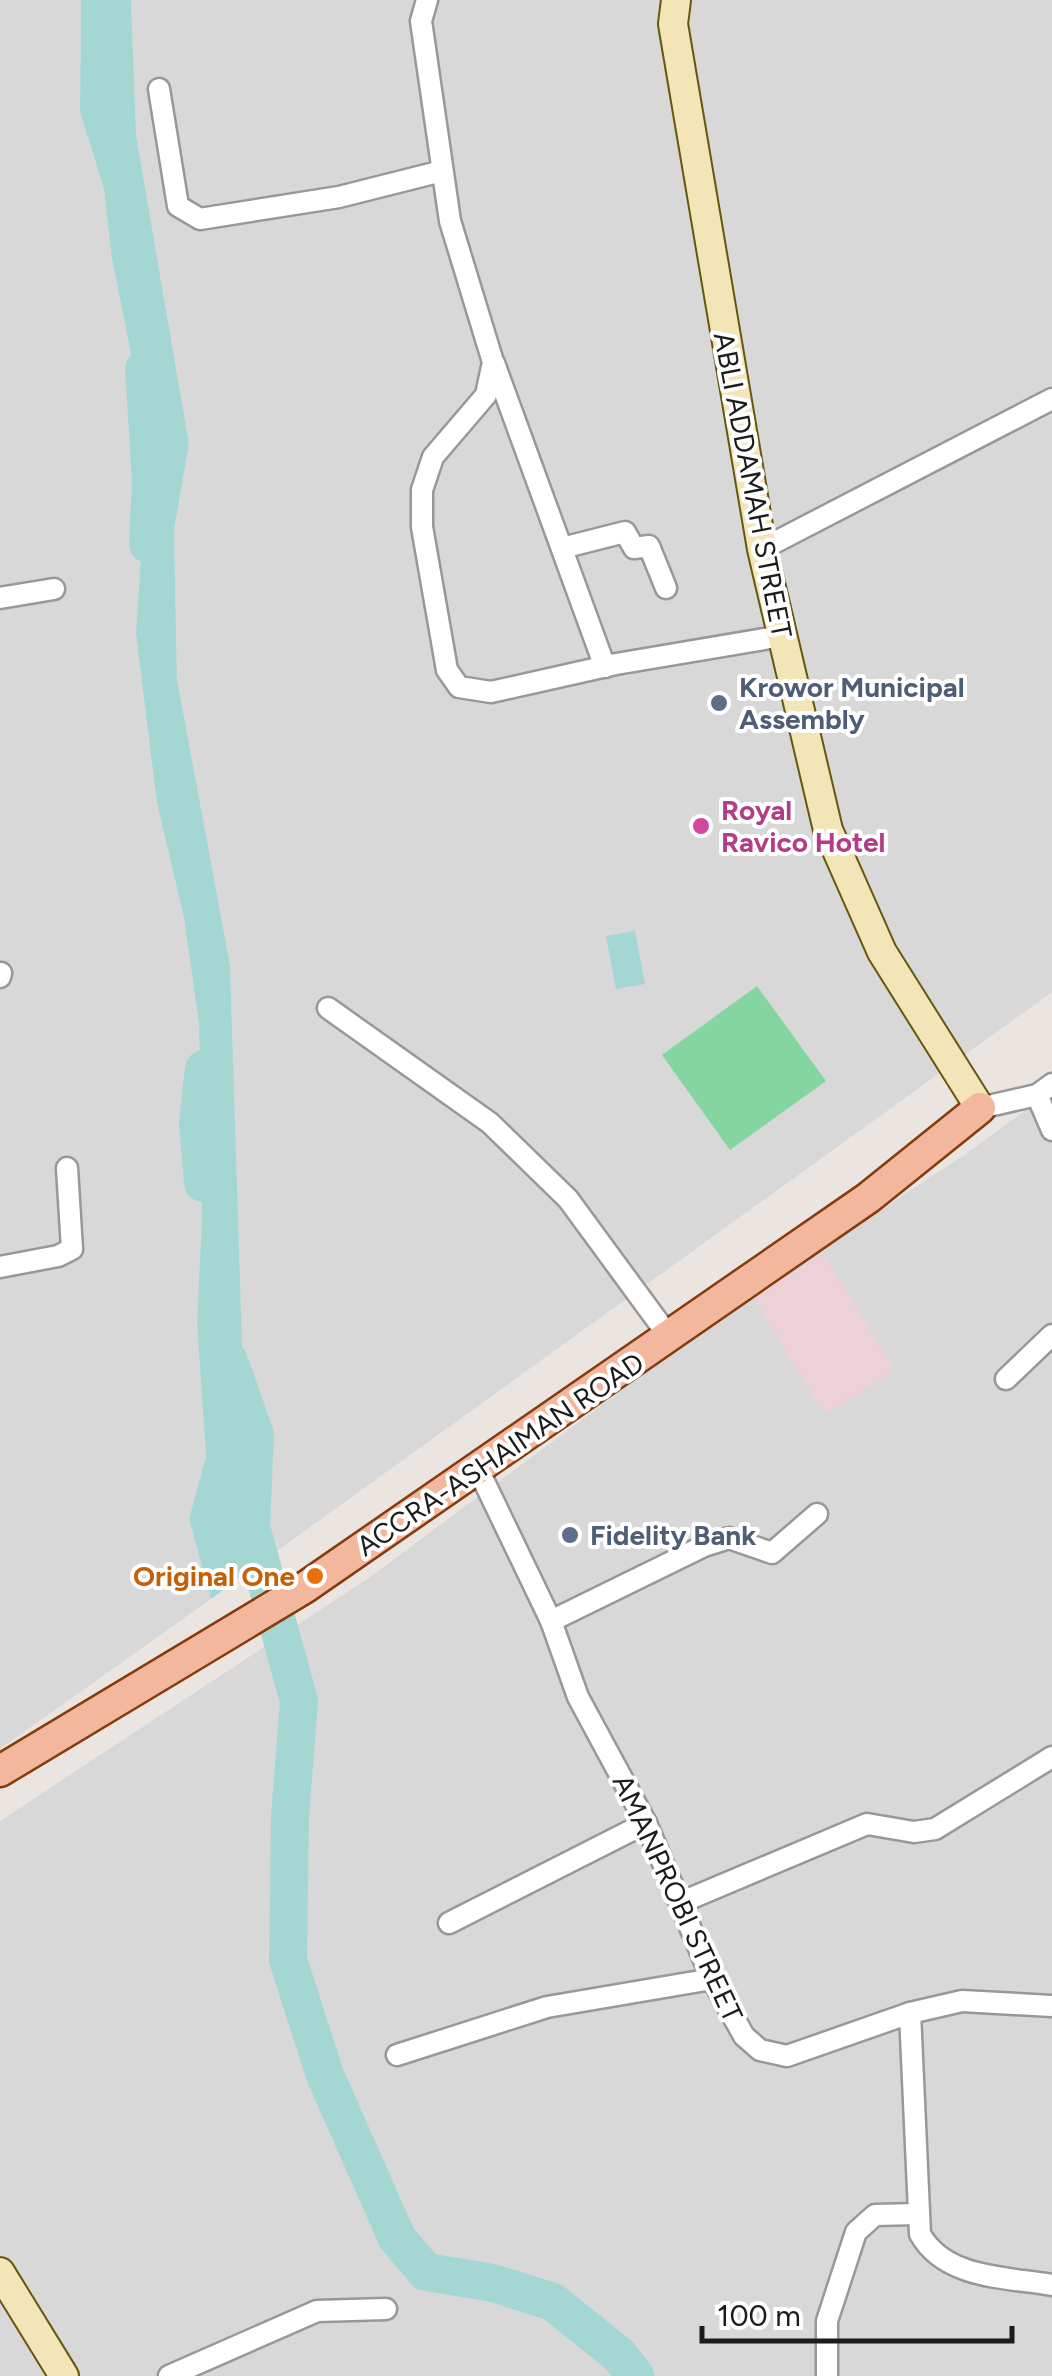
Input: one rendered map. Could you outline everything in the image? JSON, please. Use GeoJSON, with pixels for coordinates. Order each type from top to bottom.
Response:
{"type":"FeatureCollection","features":[{"type":"Feature","properties":{"kind":"main road","name":"ACCRA-ASHAIMAN ROAD"},"geometry":{"type":"LineString","coordinates":[[0,1771],[217,1644],[304,1588],[868,1198],[980,1108]]}},
{"type":"Feature","properties":{"kind":"street"},"geometry":{"type":"LineString","coordinates":[[427,0],[421,22],[450,220],[493,362],[605,666]]}},
{"type":"Feature","properties":{"kind":"street","name":"ABLI ADDAMAH STREET"},"geometry":{"type":"LineString","coordinates":[[676,0],[673,24],[762,550],[828,830],[882,952],[980,1108]]}},
{"type":"Feature","properties":{"kind":"street"},"geometry":{"type":"LineString","coordinates":[[159,90],[178,206],[200,218],[339,196],[442,171]]}},
{"type":"Feature","properties":{"kind":"street"},"geometry":{"type":"LineString","coordinates":[[493,362],[486,395],[433,457],[422,490],[422,527],[447,670],[460,688],[491,692],[605,666],[782,636]]}},
{"type":"Feature","properties":{"kind":"street"},"geometry":{"type":"LineString","coordinates":[[762,550],[1052,399]]}},
{"type":"Feature","properties":{"kind":"street"},"geometry":{"type":"LineString","coordinates":[[562,548],[624,532],[634,548],[649,546],[666,588]]}},
{"type":"Feature","properties":{"kind":"street"},"geometry":{"type":"LineString","coordinates":[[0,598],[54,589]]}},
{"type":"Feature","properties":{"kind":"street"},"geometry":{"type":"LineString","coordinates":[[328,1008],[490,1123],[568,1199],[670,1338]]}},
{"type":"Feature","properties":{"kind":"street"},"geometry":{"type":"LineString","coordinates":[[980,1108],[1045,1090],[1052,1130]]}},
{"type":"Feature","properties":{"kind":"street"},"geometry":{"type":"LineString","coordinates":[[0,1267],[72,1249],[67,1168]]}},
{"type":"Feature","properties":{"kind":"street"},"geometry":{"type":"LineString","coordinates":[[1006,1379],[1052,1335]]}},
{"type":"Feature","properties":{"kind":"street","name":"AMANPROBI STREET"},"geometry":{"type":"LineString","coordinates":[[477,1467],[551,1621],[578,1696],[646,1823],[712,1979],[744,2036],[772,2056],[787,2056],[910,2013],[962,2001],[1052,2006]]}},
{"type":"Feature","properties":{"kind":"street"},"geometry":{"type":"LineString","coordinates":[[551,1621],[704,1546],[729,1538],[772,1553],[817,1514]]}},
{"type":"Feature","properties":{"kind":"street"},"geometry":{"type":"LineString","coordinates":[[682,1902],[867,1824],[914,1832],[935,1829],[1052,1757]]}},
{"type":"Feature","properties":{"kind":"street"},"geometry":{"type":"LineString","coordinates":[[449,1923],[646,1823]]}},
{"type":"Feature","properties":{"kind":"street"},"geometry":{"type":"LineString","coordinates":[[397,2055],[547,2007],[712,1979]]}},
{"type":"Feature","properties":{"kind":"street"},"geometry":{"type":"LineString","coordinates":[[910,2013],[920,2234],[941,2261],[1052,2285]]}},
{"type":"Feature","properties":{"kind":"street"},"geometry":{"type":"LineString","coordinates":[[827,2376],[827,2322],[856,2232],[875,2215],[917,2214]]}},
{"type":"Feature","properties":{"kind":"street"},"geometry":{"type":"LineString","coordinates":[[0,2272],[64,2376]]}},
{"type":"Feature","properties":{"kind":"street"},"geometry":{"type":"LineString","coordinates":[[168,2376],[317,2312],[386,2308]]}},
{"type":"Feature","properties":{"kind":"shaded area"},"geometry":{"type":"Polygon","coordinates":[[[0,0],[81,0],[80,112],[104,189],[111,254],[142,409],[158,449],[142,538],[136,634],[157,803],[184,918],[199,1024],[202,1215],[197,1324],[206,1456],[189,1519],[211,1599],[0,1749],[0,0]]]}},
{"type":"Feature","properties":{"kind":"shaded area"},"geometry":{"type":"Polygon","coordinates":[[[131,0],[1052,0],[1052,992],[245,1574],[247,1496],[230,965],[177,679],[174,530],[189,444],[136,135],[131,0]]]}},
{"type":"Feature","properties":{"kind":"shaded area"},"geometry":{"type":"Polygon","coordinates":[[[1052,1091],[1052,2376],[0,2376],[0,1821],[370,1577],[746,1298],[963,1156],[1052,1091]]]}},
{"type":"Feature","properties":{"kind":"shaded area"},"geometry":{"type":"Polygon","coordinates":[[[824,1254],[895,1371],[824,1414],[753,1296],[824,1254]]]}},
{"type":"Feature","properties":{"kind":"green space"},"geometry":{"type":"Polygon","coordinates":[[[757,986],[826,1081],[730,1150],[662,1055],[757,986]]]}},
{"type":"Feature","properties":{"kind":"water"},"geometry":{"type":"Polygon","coordinates":[[[81,0],[131,0],[136,135],[189,444],[174,530],[177,679],[230,965],[247,1496],[245,1574],[211,1599],[189,1519],[206,1456],[197,1324],[202,1215],[199,1024],[184,918],[157,803],[136,634],[142,538],[158,449],[142,409],[111,254],[104,189],[80,112],[81,0]]]}},
{"type":"Feature","properties":{"kind":"water"},"geometry":{"type":"Polygon","coordinates":[[[635,931],[645,984],[616,989],[606,936],[635,931]]]}},
{"type":"Feature","properties":{"kind":"waterway"},"geometry":{"type":"LineString","coordinates":[[144,369],[151,480],[148,544]]}},
{"type":"Feature","properties":{"kind":"waterway"},"geometry":{"type":"LineString","coordinates":[[203,1183],[198,1123],[204,1069]]}},
{"type":"Feature","properties":{"kind":"waterway"},"geometry":{"type":"LineString","coordinates":[[229,1361],[255,1435],[251,1527],[299,1701],[290,1816],[288,1960],[325,2075],[397,2238],[426,2272],[493,2283],[553,2302],[619,2355],[635,2376]]}},
{"type":"Feature","properties":{"kind":"place","name":"Krowor Municipal Assembly"},"geometry":{"type":"Point","coordinates":[719,703]}},
{"type":"Feature","properties":{"kind":"place","name":"Royal Ravico Hotel"},"geometry":{"type":"Point","coordinates":[701,826]}},
{"type":"Feature","properties":{"kind":"place","name":"Fidelity Bank"},"geometry":{"type":"Point","coordinates":[570,1535]}},
{"type":"Feature","properties":{"kind":"place","name":"Original One"},"geometry":{"type":"Point","coordinates":[315,1576]}}]}
